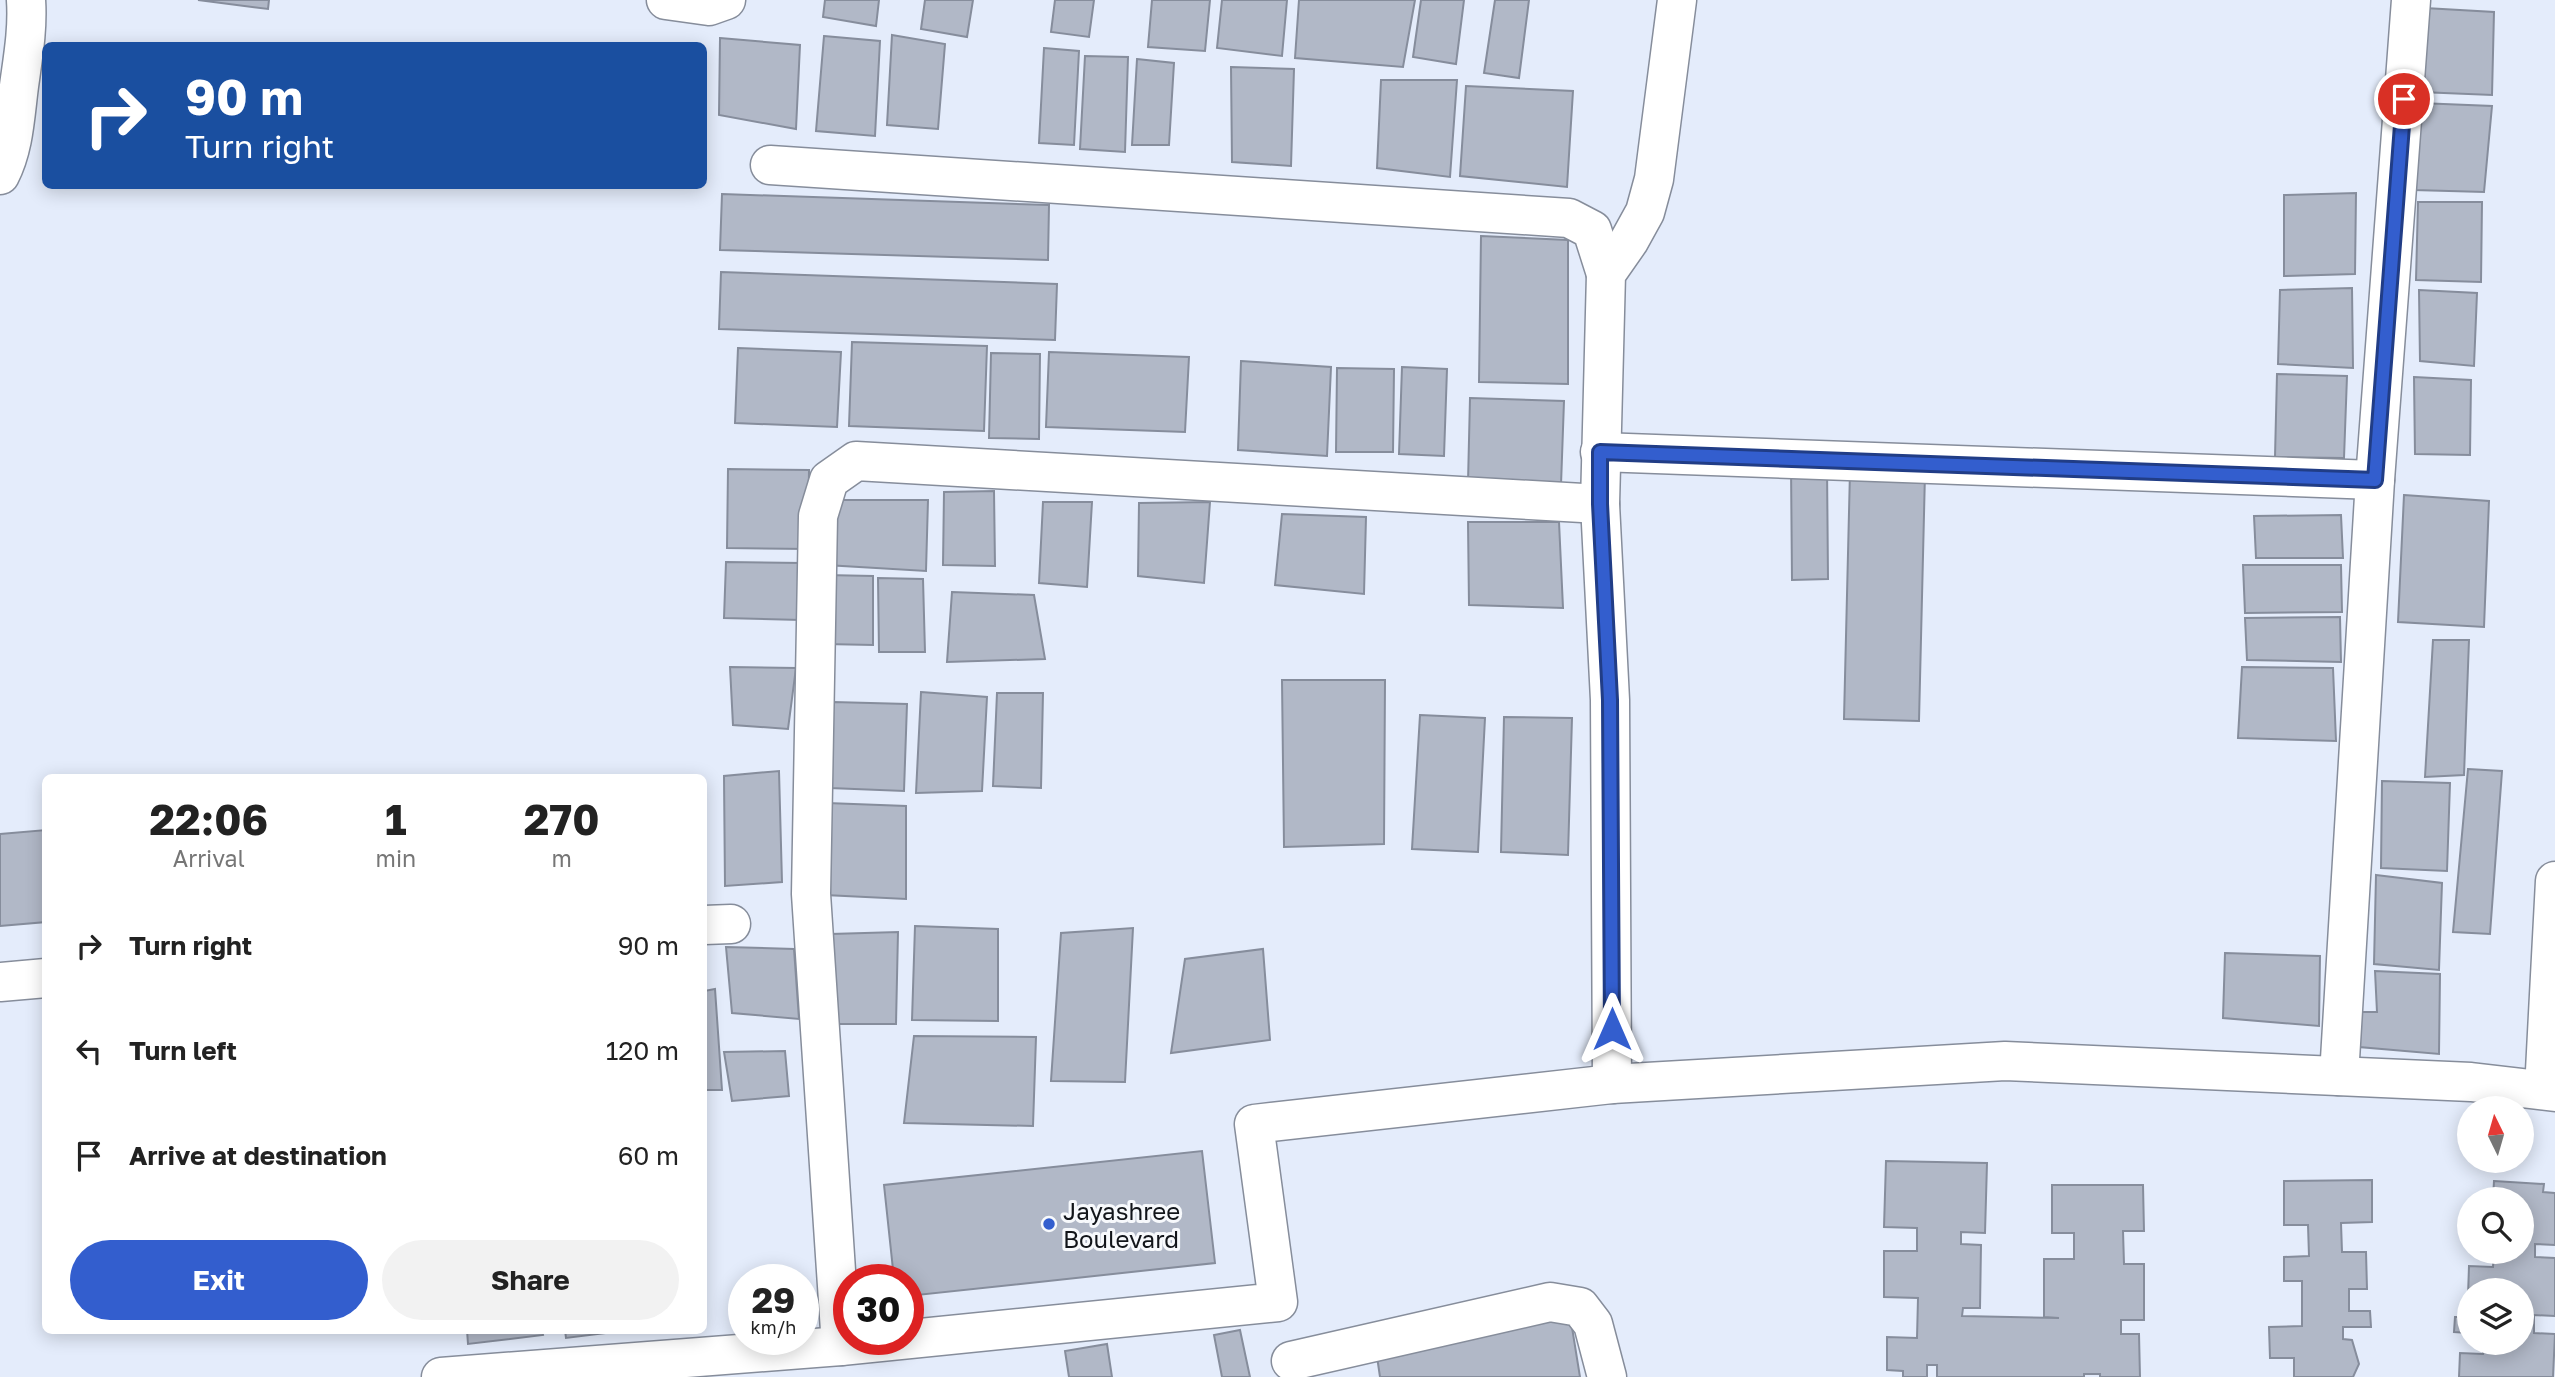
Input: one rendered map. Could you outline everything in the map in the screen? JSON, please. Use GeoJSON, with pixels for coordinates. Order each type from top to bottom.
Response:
{"type":"FeatureCollection","features":[{"type":"Feature","properties":{"kind":"street"},"geometry":{"type":"LineString","coordinates":[[0,175],[9,157],[9,92],[27,22],[26,0]]}},
{"type":"Feature","properties":{"kind":"street"},"geometry":{"type":"LineString","coordinates":[[666,0],[709,6],[726,0]]}},
{"type":"Feature","properties":{"kind":"street"},"geometry":{"type":"LineString","coordinates":[[1606,274],[1645,212],[1654,179],[1676,0]]}},
{"type":"Feature","properties":{"kind":"street"},"geometry":{"type":"LineString","coordinates":[[2339,1076],[2375,480],[2411,0]]}},
{"type":"Feature","properties":{"kind":"street"},"geometry":{"type":"LineString","coordinates":[[770,165],[1569,218],[1592,230],[1606,274],[1600,504],[1610,700],[1612,1084]]}},
{"type":"Feature","properties":{"kind":"street"},"geometry":{"type":"LineString","coordinates":[[1600,452],[2375,480]]}},
{"type":"Feature","properties":{"kind":"street"},"geometry":{"type":"LineString","coordinates":[[836,1264],[811,894],[818,516],[830,480],[856,461],[1600,504]]}},
{"type":"Feature","properties":{"kind":"street"},"geometry":{"type":"LineString","coordinates":[[1607,1377],[1593,1324],[1580,1307],[1550,1302],[1292,1369],[1278,1302],[1254,1124],[1612,1084],[2005,1061],[2471,1082],[2549,1091],[2555,881]]}},
{"type":"Feature","properties":{"kind":"street"},"geometry":{"type":"LineString","coordinates":[[0,982],[42,978]]}},
{"type":"Feature","properties":{"kind":"street"},"geometry":{"type":"LineString","coordinates":[[924,1338],[1278,1302]]}},
{"type":"Feature","properties":{"kind":"street"},"geometry":{"type":"LineString","coordinates":[[441,1377],[833,1347]]}},
{"type":"Feature","properties":{"kind":"building"},"geometry":{"type":"Polygon","coordinates":[[[198,0],[269,0],[268,9],[198,0]]]}},
{"type":"Feature","properties":{"kind":"building"},"geometry":{"type":"Polygon","coordinates":[[[825,0],[879,0],[876,26],[823,17],[825,0]]]}},
{"type":"Feature","properties":{"kind":"building"},"geometry":{"type":"Polygon","coordinates":[[[925,0],[973,0],[967,37],[921,29],[925,0]]]}},
{"type":"Feature","properties":{"kind":"building"},"geometry":{"type":"Polygon","coordinates":[[[1055,0],[1094,0],[1089,37],[1051,32],[1055,0]]]}},
{"type":"Feature","properties":{"kind":"building"},"geometry":{"type":"Polygon","coordinates":[[[1152,0],[1210,0],[1205,51],[1148,47],[1152,0]]]}},
{"type":"Feature","properties":{"kind":"building"},"geometry":{"type":"Polygon","coordinates":[[[1222,0],[1287,0],[1282,56],[1217,48],[1222,0]]]}},
{"type":"Feature","properties":{"kind":"building"},"geometry":{"type":"Polygon","coordinates":[[[1299,0],[1415,0],[1403,67],[1295,58],[1299,0]]]}},
{"type":"Feature","properties":{"kind":"building"},"geometry":{"type":"Polygon","coordinates":[[[1421,0],[1464,0],[1456,64],[1413,57],[1421,0]]]}},
{"type":"Feature","properties":{"kind":"building"},"geometry":{"type":"Polygon","coordinates":[[[1495,0],[1529,0],[1519,78],[1484,73],[1495,0]]]}},
{"type":"Feature","properties":{"kind":"building"},"geometry":{"type":"Polygon","coordinates":[[[2425,8],[2494,12],[2492,95],[2420,92],[2425,8]]]}},
{"type":"Feature","properties":{"kind":"building"},"geometry":{"type":"Polygon","coordinates":[[[892,35],[945,44],[938,129],[887,125],[892,35]]]}},
{"type":"Feature","properties":{"kind":"building"},"geometry":{"type":"Polygon","coordinates":[[[824,36],[880,41],[875,136],[816,131],[824,36]]]}},
{"type":"Feature","properties":{"kind":"building"},"geometry":{"type":"Polygon","coordinates":[[[720,38],[800,45],[796,129],[719,115],[720,38]]]}},
{"type":"Feature","properties":{"kind":"building"},"geometry":{"type":"Polygon","coordinates":[[[1044,48],[1079,51],[1074,145],[1039,143],[1044,48]]]}},
{"type":"Feature","properties":{"kind":"building"},"geometry":{"type":"Polygon","coordinates":[[[1085,56],[1128,57],[1125,152],[1080,149],[1085,56]]]}},
{"type":"Feature","properties":{"kind":"building"},"geometry":{"type":"Polygon","coordinates":[[[1137,59],[1174,63],[1169,145],[1132,145],[1137,59]]]}},
{"type":"Feature","properties":{"kind":"building"},"geometry":{"type":"Polygon","coordinates":[[[1231,67],[1294,69],[1291,166],[1232,162],[1231,67]]]}},
{"type":"Feature","properties":{"kind":"building"},"geometry":{"type":"Polygon","coordinates":[[[1381,80],[1457,80],[1450,177],[1377,168],[1381,80]]]}},
{"type":"Feature","properties":{"kind":"building"},"geometry":{"type":"Polygon","coordinates":[[[1466,86],[1573,91],[1567,187],[1460,176],[1466,86]]]}},
{"type":"Feature","properties":{"kind":"building"},"geometry":{"type":"Polygon","coordinates":[[[2419,103],[2492,106],[2484,192],[2414,190],[2419,103]]]}},
{"type":"Feature","properties":{"kind":"building"},"geometry":{"type":"Polygon","coordinates":[[[2356,193],[2355,274],[2284,276],[2284,195],[2356,193]]]}},
{"type":"Feature","properties":{"kind":"building"},"geometry":{"type":"Polygon","coordinates":[[[722,194],[1049,205],[1048,260],[720,250],[722,194]]]}},
{"type":"Feature","properties":{"kind":"building"},"geometry":{"type":"Polygon","coordinates":[[[2418,202],[2482,202],[2481,282],[2416,280],[2418,202]]]}},
{"type":"Feature","properties":{"kind":"building"},"geometry":{"type":"Polygon","coordinates":[[[1481,236],[1568,240],[1568,384],[1479,382],[1481,236]]]}},
{"type":"Feature","properties":{"kind":"building"},"geometry":{"type":"Polygon","coordinates":[[[721,272],[1057,284],[1055,340],[719,329],[721,272]]]}},
{"type":"Feature","properties":{"kind":"building"},"geometry":{"type":"Polygon","coordinates":[[[2352,288],[2353,368],[2278,364],[2280,290],[2352,288]]]}},
{"type":"Feature","properties":{"kind":"building"},"geometry":{"type":"Polygon","coordinates":[[[2419,290],[2477,293],[2474,366],[2420,361],[2419,290]]]}},
{"type":"Feature","properties":{"kind":"building"},"geometry":{"type":"Polygon","coordinates":[[[852,342],[987,346],[984,431],[849,426],[852,342]]]}},
{"type":"Feature","properties":{"kind":"building"},"geometry":{"type":"Polygon","coordinates":[[[738,348],[841,352],[837,427],[735,423],[738,348]]]}},
{"type":"Feature","properties":{"kind":"building"},"geometry":{"type":"Polygon","coordinates":[[[1049,352],[1189,357],[1185,432],[1046,427],[1049,352]]]}},
{"type":"Feature","properties":{"kind":"building"},"geometry":{"type":"Polygon","coordinates":[[[991,353],[1040,354],[1039,439],[989,438],[991,353]]]}},
{"type":"Feature","properties":{"kind":"building"},"geometry":{"type":"Polygon","coordinates":[[[1241,361],[1331,367],[1327,456],[1238,450],[1241,361]]]}},
{"type":"Feature","properties":{"kind":"building"},"geometry":{"type":"Polygon","coordinates":[[[1402,367],[1447,369],[1444,456],[1399,454],[1402,367]]]}},
{"type":"Feature","properties":{"kind":"building"},"geometry":{"type":"Polygon","coordinates":[[[1337,368],[1394,369],[1393,452],[1336,452],[1337,368]]]}},
{"type":"Feature","properties":{"kind":"building"},"geometry":{"type":"Polygon","coordinates":[[[2277,374],[2347,376],[2344,458],[2275,457],[2277,374]]]}},
{"type":"Feature","properties":{"kind":"building"},"geometry":{"type":"Polygon","coordinates":[[[2414,377],[2471,380],[2470,455],[2415,454],[2414,377]]]}},
{"type":"Feature","properties":{"kind":"building"},"geometry":{"type":"Polygon","coordinates":[[[1470,398],[1564,401],[1561,485],[1468,482],[1470,398]]]}},
{"type":"Feature","properties":{"kind":"building"},"geometry":{"type":"Polygon","coordinates":[[[1791,466],[1827,466],[1828,579],[1792,580],[1791,466]]]}},
{"type":"Feature","properties":{"kind":"building"},"geometry":{"type":"Polygon","coordinates":[[[728,469],[809,470],[808,549],[727,548],[728,469]]]}},
{"type":"Feature","properties":{"kind":"building"},"geometry":{"type":"Polygon","coordinates":[[[1850,471],[1925,473],[1919,721],[1844,719],[1850,471]]]}},
{"type":"Feature","properties":{"kind":"building"},"geometry":{"type":"Polygon","coordinates":[[[994,491],[995,566],[943,565],[944,492],[994,491]]]}},
{"type":"Feature","properties":{"kind":"building"},"geometry":{"type":"Polygon","coordinates":[[[2404,495],[2489,501],[2484,627],[2398,622],[2404,495]]]}},
{"type":"Feature","properties":{"kind":"building"},"geometry":{"type":"Polygon","coordinates":[[[831,500],[928,500],[926,571],[826,565],[831,500]]]}},
{"type":"Feature","properties":{"kind":"building"},"geometry":{"type":"Polygon","coordinates":[[[1043,502],[1092,502],[1087,587],[1039,583],[1043,502]]]}},
{"type":"Feature","properties":{"kind":"building"},"geometry":{"type":"Polygon","coordinates":[[[1210,502],[1204,583],[1138,576],[1139,503],[1210,502]]]}},
{"type":"Feature","properties":{"kind":"building"},"geometry":{"type":"Polygon","coordinates":[[[1282,514],[1366,517],[1364,594],[1275,585],[1282,514]]]}},
{"type":"Feature","properties":{"kind":"building"},"geometry":{"type":"Polygon","coordinates":[[[2341,515],[2343,558],[2256,558],[2254,516],[2341,515]]]}},
{"type":"Feature","properties":{"kind":"building"},"geometry":{"type":"Polygon","coordinates":[[[1468,522],[1559,522],[1563,608],[1469,605],[1468,522]]]}},
{"type":"Feature","properties":{"kind":"building"},"geometry":{"type":"Polygon","coordinates":[[[726,562],[802,563],[801,620],[724,618],[726,562]]]}},
{"type":"Feature","properties":{"kind":"building"},"geometry":{"type":"Polygon","coordinates":[[[2243,565],[2341,565],[2342,612],[2245,613],[2243,565]]]}},
{"type":"Feature","properties":{"kind":"building"},"geometry":{"type":"Polygon","coordinates":[[[825,575],[873,576],[873,645],[825,644],[825,575]]]}},
{"type":"Feature","properties":{"kind":"building"},"geometry":{"type":"Polygon","coordinates":[[[878,578],[923,579],[925,652],[879,652],[878,578]]]}},
{"type":"Feature","properties":{"kind":"building"},"geometry":{"type":"Polygon","coordinates":[[[952,592],[1034,595],[1045,659],[947,662],[952,592]]]}},
{"type":"Feature","properties":{"kind":"building"},"geometry":{"type":"Polygon","coordinates":[[[2340,617],[2341,662],[2247,660],[2245,618],[2340,617]]]}},
{"type":"Feature","properties":{"kind":"building"},"geometry":{"type":"Polygon","coordinates":[[[2433,640],[2469,640],[2464,775],[2425,777],[2433,640]]]}},
{"type":"Feature","properties":{"kind":"building"},"geometry":{"type":"Polygon","coordinates":[[[730,667],[796,668],[788,729],[733,725],[730,667]]]}},
{"type":"Feature","properties":{"kind":"building"},"geometry":{"type":"Polygon","coordinates":[[[2242,667],[2333,668],[2336,741],[2238,738],[2242,667]]]}},
{"type":"Feature","properties":{"kind":"building"},"geometry":{"type":"Polygon","coordinates":[[[1282,680],[1385,680],[1384,844],[1284,847],[1282,680]]]}},
{"type":"Feature","properties":{"kind":"building"},"geometry":{"type":"Polygon","coordinates":[[[921,692],[987,697],[982,791],[916,793],[921,692]]]}},
{"type":"Feature","properties":{"kind":"building"},"geometry":{"type":"Polygon","coordinates":[[[997,693],[1043,693],[1041,788],[993,786],[997,693]]]}},
{"type":"Feature","properties":{"kind":"building"},"geometry":{"type":"Polygon","coordinates":[[[833,702],[907,704],[904,791],[830,788],[833,702]]]}},
{"type":"Feature","properties":{"kind":"building"},"geometry":{"type":"Polygon","coordinates":[[[1420,715],[1485,718],[1478,852],[1412,849],[1420,715]]]}},
{"type":"Feature","properties":{"kind":"building"},"geometry":{"type":"Polygon","coordinates":[[[1504,717],[1572,718],[1568,855],[1501,852],[1504,717]]]}},
{"type":"Feature","properties":{"kind":"building"},"geometry":{"type":"Polygon","coordinates":[[[2468,769],[2502,771],[2490,934],[2453,932],[2468,769]]]}},
{"type":"Feature","properties":{"kind":"building"},"geometry":{"type":"Polygon","coordinates":[[[779,771],[782,882],[725,886],[724,776],[779,771]]]}},
{"type":"Feature","properties":{"kind":"building"},"geometry":{"type":"Polygon","coordinates":[[[2382,781],[2450,783],[2447,871],[2381,868],[2382,781]]]}},
{"type":"Feature","properties":{"kind":"building"},"geometry":{"type":"Polygon","coordinates":[[[827,803],[906,806],[906,899],[825,895],[827,803]]]}},
{"type":"Feature","properties":{"kind":"building"},"geometry":{"type":"Polygon","coordinates":[[[42,830],[42,922],[0,926],[0,834],[42,830]]]}},
{"type":"Feature","properties":{"kind":"building"},"geometry":{"type":"Polygon","coordinates":[[[2376,875],[2442,883],[2439,970],[2374,964],[2376,875]]]}},
{"type":"Feature","properties":{"kind":"building"},"geometry":{"type":"Polygon","coordinates":[[[915,926],[998,929],[998,1021],[912,1020],[915,926]]]}},
{"type":"Feature","properties":{"kind":"building"},"geometry":{"type":"Polygon","coordinates":[[[1133,928],[1125,1082],[1051,1081],[1061,933],[1133,928]]]}},
{"type":"Feature","properties":{"kind":"building"},"geometry":{"type":"Polygon","coordinates":[[[898,932],[896,1024],[834,1024],[831,934],[898,932]]]}},
{"type":"Feature","properties":{"kind":"building"},"geometry":{"type":"Polygon","coordinates":[[[726,947],[794,949],[799,1019],[732,1013],[726,947]]]}},
{"type":"Feature","properties":{"kind":"building"},"geometry":{"type":"Polygon","coordinates":[[[1263,949],[1270,1040],[1171,1053],[1185,959],[1263,949]]]}},
{"type":"Feature","properties":{"kind":"building"},"geometry":{"type":"Polygon","coordinates":[[[2225,953],[2320,956],[2319,1026],[2223,1018],[2225,953]]]}},
{"type":"Feature","properties":{"kind":"building"},"geometry":{"type":"Polygon","coordinates":[[[2375,971],[2440,974],[2439,1054],[2359,1047],[2358,1012],[2377,1012],[2375,971]]]}},
{"type":"Feature","properties":{"kind":"building"},"geometry":{"type":"Polygon","coordinates":[[[715,989],[722,1090],[707,1090],[707,990],[715,989]]]}},
{"type":"Feature","properties":{"kind":"building"},"geometry":{"type":"Polygon","coordinates":[[[914,1036],[1036,1037],[1033,1126],[904,1123],[914,1036]]]}},
{"type":"Feature","properties":{"kind":"building"},"geometry":{"type":"Polygon","coordinates":[[[785,1051],[789,1096],[732,1101],[724,1052],[785,1051]]]}},
{"type":"Feature","properties":{"kind":"building","name":"Jayashree Boulevard"},"geometry":{"type":"Polygon","coordinates":[[[1202,1151],[1215,1263],[924,1294],[924,1264],[892,1264],[884,1185],[1202,1151]]]}},
{"type":"Feature","properties":{"kind":"building"},"geometry":{"type":"Polygon","coordinates":[[[1886,1161],[1987,1163],[1985,1233],[1961,1232],[1961,1244],[1981,1245],[1980,1308],[1963,1308],[1962,1316],[2059,1318],[2044,1317],[2044,1259],[2074,1259],[2074,1233],[2052,1233],[2052,1185],[2143,1185],[2144,1231],[2123,1231],[2124,1264],[2144,1264],[2144,1320],[2121,1320],[2121,1334],[2139,1334],[2140,1377],[2100,1377],[2100,1374],[2084,1374],[2084,1377],[1937,1377],[1937,1365],[1927,1365],[1927,1377],[1903,1377],[1903,1371],[1887,1370],[1887,1337],[1917,1338],[1918,1298],[1884,1297],[1884,1251],[1917,1251],[1917,1228],[1884,1227],[1886,1161]]]}},
{"type":"Feature","properties":{"kind":"building"},"geometry":{"type":"Polygon","coordinates":[[[2372,1180],[2372,1222],[2341,1223],[2342,1252],[2366,1252],[2367,1289],[2349,1289],[2349,1311],[2370,1311],[2371,1327],[2343,1327],[2343,1339],[2352,1340],[2359,1364],[2353,1377],[2294,1377],[2294,1358],[2270,1358],[2269,1327],[2302,1326],[2302,1281],[2284,1281],[2284,1257],[2309,1256],[2308,1225],[2284,1225],[2284,1181],[2372,1180]]]}},
{"type":"Feature","properties":{"kind":"building"},"geometry":{"type":"Polygon","coordinates":[[[2494,1181],[2544,1184],[2543,1192],[2555,1193],[2555,1245],[2535,1244],[2535,1257],[2555,1258],[2555,1316],[2534,1315],[2534,1278],[2469,1278],[2469,1266],[2534,1264],[2534,1187],[2494,1187],[2494,1181]]]}},
{"type":"Feature","properties":{"kind":"building"},"geometry":{"type":"Polygon","coordinates":[[[1570,1315],[1580,1377],[1380,1377],[1375,1343],[1570,1315]]]}},
{"type":"Feature","properties":{"kind":"building"},"geometry":{"type":"Polygon","coordinates":[[[2455,1317],[2457,1317],[2457,1332],[2454,1332],[2455,1317]]]}},
{"type":"Feature","properties":{"kind":"building"},"geometry":{"type":"Polygon","coordinates":[[[1240,1330],[1250,1377],[1222,1377],[1214,1335],[1240,1330]]]}},
{"type":"Feature","properties":{"kind":"building"},"geometry":{"type":"Polygon","coordinates":[[[2534,1333],[2555,1334],[2553,1377],[2459,1377],[2460,1355],[2534,1355],[2534,1333]]]}},
{"type":"Feature","properties":{"kind":"building"},"geometry":{"type":"Polygon","coordinates":[[[467,1334],[543,1335],[468,1344],[467,1334]]]}},
{"type":"Feature","properties":{"kind":"building"},"geometry":{"type":"Polygon","coordinates":[[[566,1334],[598,1334],[566,1338],[566,1334]]]}},
{"type":"Feature","properties":{"kind":"building"},"geometry":{"type":"Polygon","coordinates":[[[1107,1344],[1112,1377],[1069,1377],[1065,1351],[1107,1344]]]}},
{"type":"Feature","properties":{"kind":"place","name":"Jayashree Boulevard"},"geometry":{"type":"Point","coordinates":[1049,1224]}},
{"type":"Feature","properties":{"kind":"route"},"geometry":{"type":"LineString","coordinates":[[1612,1029],[1610,700],[1600,452],[2375,480],[2404,99]]}}]}
